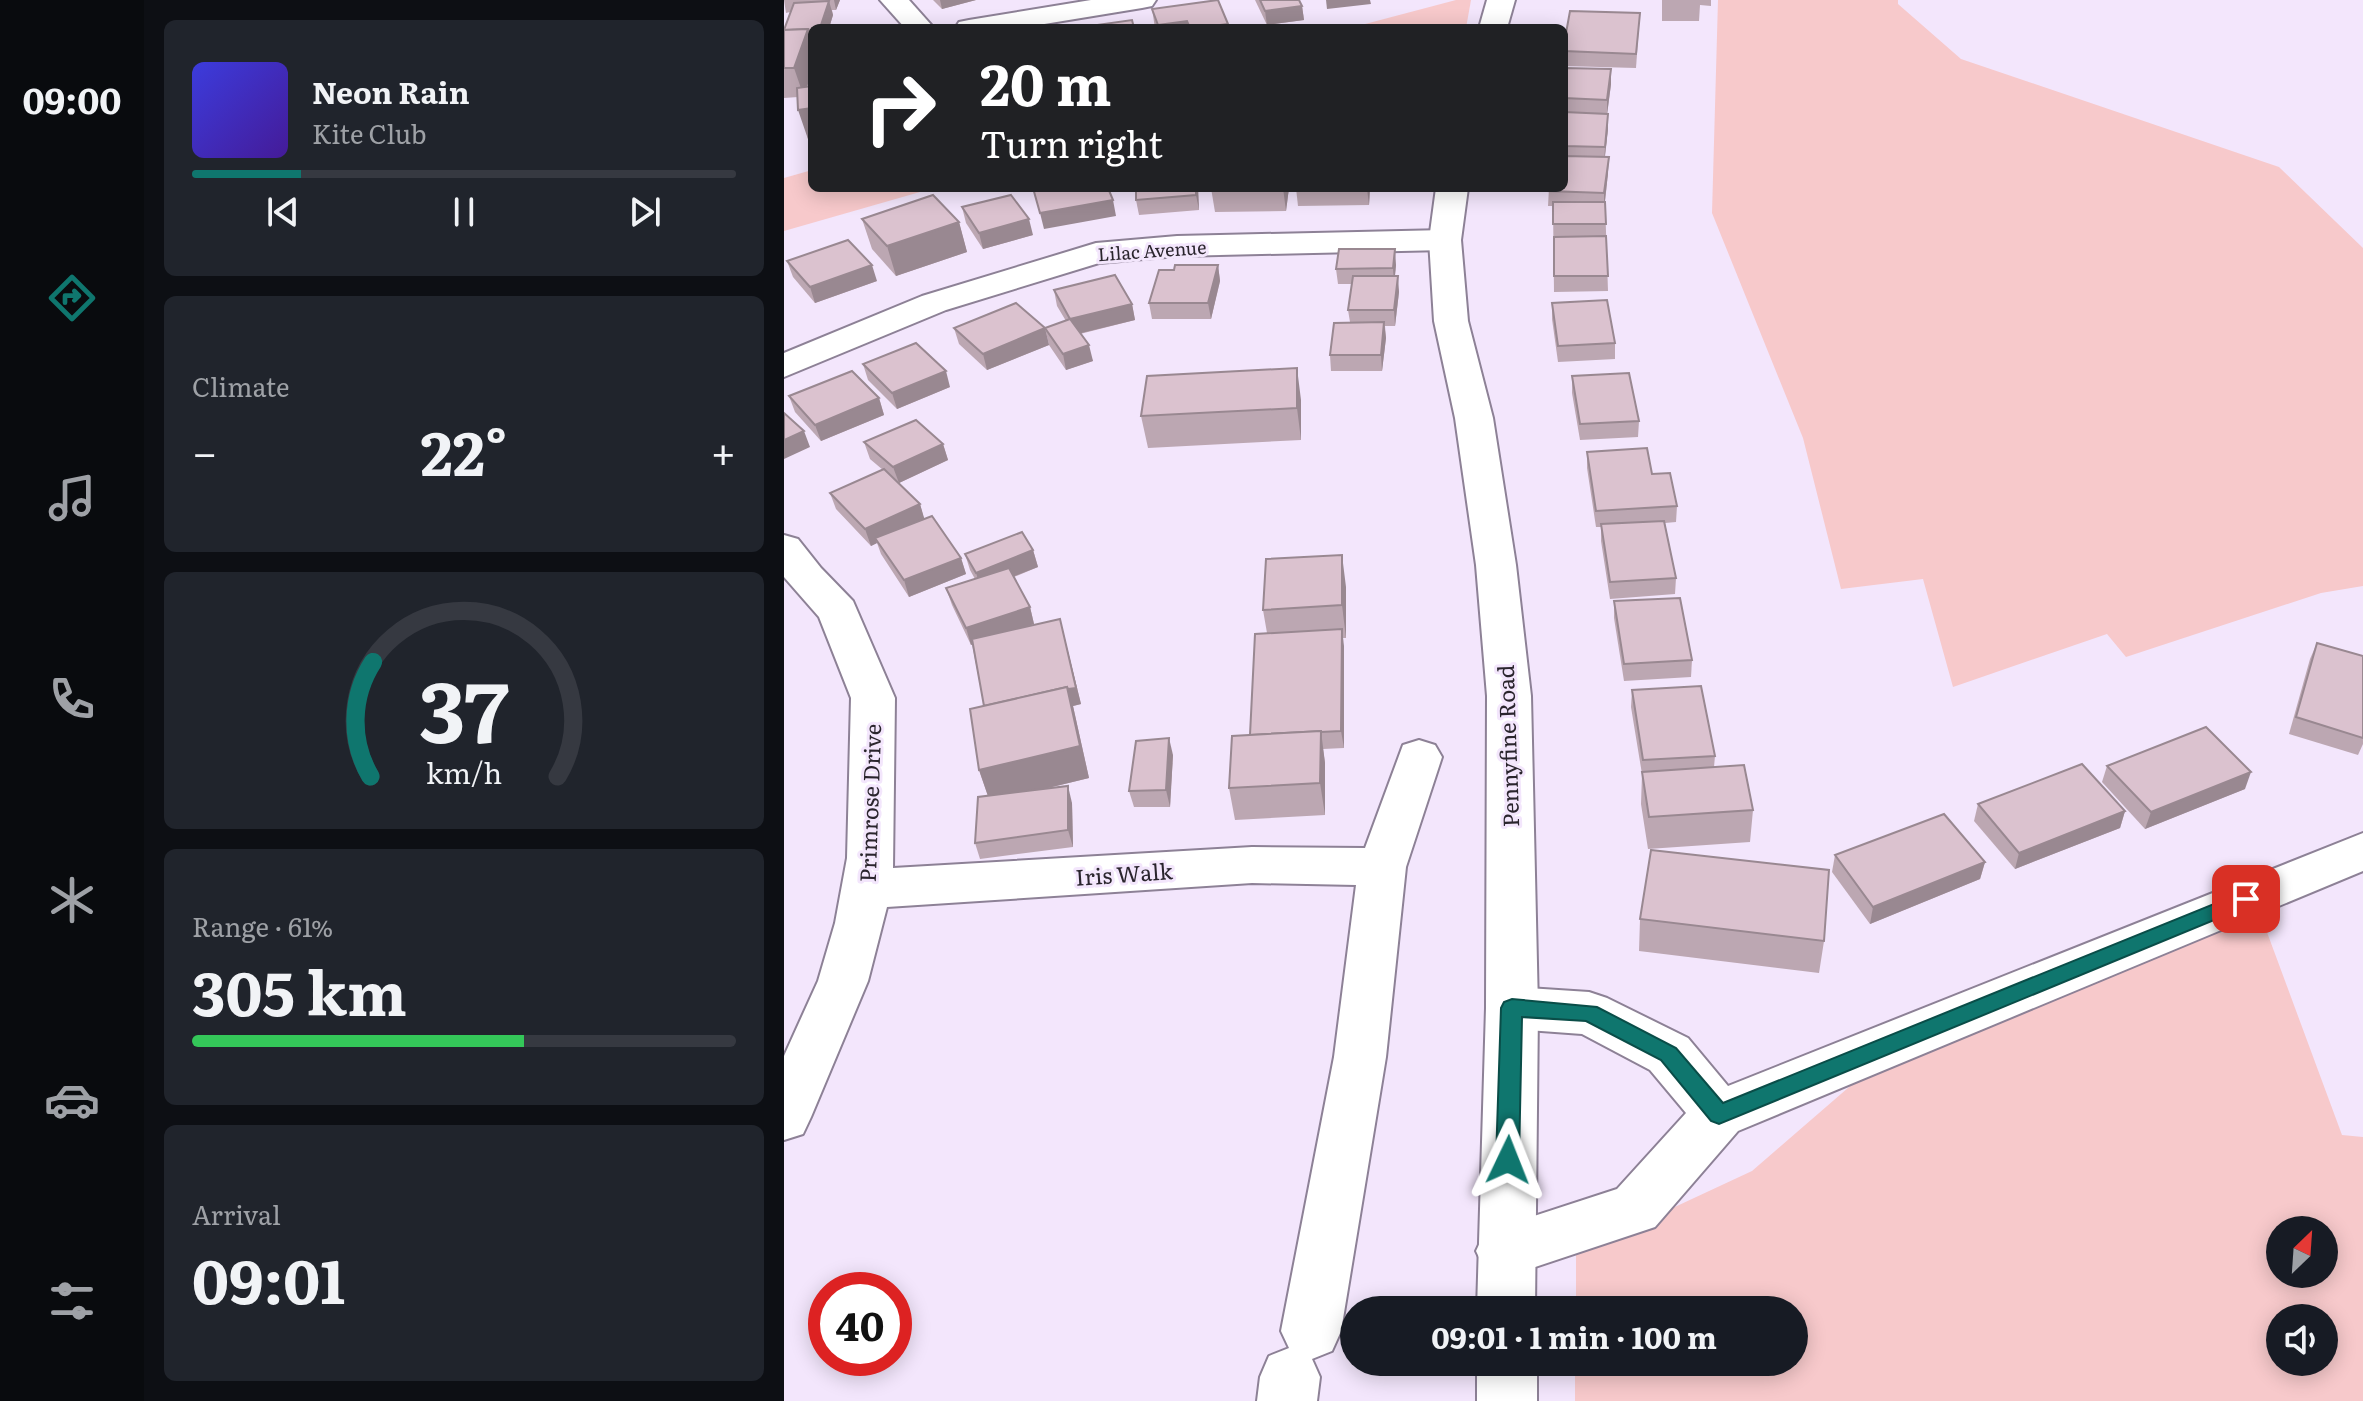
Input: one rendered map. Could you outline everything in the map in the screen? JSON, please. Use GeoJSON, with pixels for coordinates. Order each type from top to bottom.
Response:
{"type":"FeatureCollection","features":[{"type":"Feature","properties":{"kind":"street"},"geometry":{"type":"LineString","coordinates":[[894,0],[916,24]]}},
{"type":"Feature","properties":{"kind":"street"},"geometry":{"type":"LineString","coordinates":[[994,24],[1142,0]]}},
{"type":"Feature","properties":{"kind":"street"},"geometry":{"type":"LineString","coordinates":[[1494,24],[1501,0]]}},
{"type":"Feature","properties":{"kind":"street","name":"Pennyfine Road"},"geometry":{"type":"LineString","coordinates":[[1451,192],[1445,240],[1451,321],[1474,418],[1496,565],[1509,696],[1512,1008],[1506,1296]]}},
{"type":"Feature","properties":{"kind":"street","name":"Lilac Avenue"},"geometry":{"type":"LineString","coordinates":[[784,366],[934,303],[1096,253],[1177,246],[1445,240]]}},
{"type":"Feature","properties":{"kind":"street","name":"Primrose Drive"},"geometry":{"type":"LineString","coordinates":[[784,548],[806,578],[838,611],[873,698],[871,858],[860,923],[843,981],[784,1117]]}},
{"type":"Feature","properties":{"kind":"street"},"geometry":{"type":"LineString","coordinates":[[1296,1370],[1360,1057],[1382,867],[1419,757]]}},
{"type":"Feature","properties":{"kind":"street"},"geometry":{"type":"LineString","coordinates":[[1505,1251],[1635,1209],[1719,1114],[2363,851]]}},
{"type":"Feature","properties":{"kind":"street","name":"Iris Walk"},"geometry":{"type":"LineString","coordinates":[[866,889],[1252,865],[1382,867]]}},
{"type":"Feature","properties":{"kind":"street"},"geometry":{"type":"LineString","coordinates":[[1512,1008],[1589,1013],[1669,1054],[1719,1114]]}},
{"type":"Feature","properties":{"kind":"street"},"geometry":{"type":"LineString","coordinates":[[1507,1376],[1507,1401]]}},
{"type":"Feature","properties":{"kind":"shaded area"},"geometry":{"type":"Polygon","coordinates":[[[1456,0],[1471,0],[1467,24],[1365,24],[1456,0]]]}},
{"type":"Feature","properties":{"kind":"shaded area"},"geometry":{"type":"Polygon","coordinates":[[[1718,0],[1898,0],[1898,4],[1961,59],[2279,167],[2363,248],[2363,586],[2321,593],[2126,657],[2107,634],[1953,687],[1923,579],[1841,589],[1803,438],[1712,213],[1718,0]]]}},
{"type":"Feature","properties":{"kind":"shaded area"},"geometry":{"type":"Polygon","coordinates":[[[808,171],[808,192],[920,192],[784,231],[784,178],[808,171]]]}},
{"type":"Feature","properties":{"kind":"shaded area"},"geometry":{"type":"Polygon","coordinates":[[[2261,916],[2342,1135],[2363,1137],[2363,1401],[1575,1401],[1575,1376],[1808,1376],[1808,1296],[1576,1296],[1576,1253],[1752,1171],[1871,1068],[2261,916]]]}},
{"type":"Feature","properties":{"kind":"building"},"geometry":{"type":"Polygon","coordinates":[[[1218,0],[1228,24],[1188,24],[1187,21],[1158,24],[1152,9],[1218,0]]]}},
{"type":"Feature","properties":{"kind":"building"},"geometry":{"type":"Polygon","coordinates":[[[1260,0],[1299,0],[1302,6],[1265,11],[1260,0]]]}},
{"type":"Feature","properties":{"kind":"building"},"geometry":{"type":"Polygon","coordinates":[[[829,1],[821,24],[808,24],[808,29],[784,30],[794,3],[829,1]]]}},
{"type":"Feature","properties":{"kind":"building"},"geometry":{"type":"Polygon","coordinates":[[[1570,11],[1640,13],[1636,54],[1568,51],[1570,11]]]}},
{"type":"Feature","properties":{"kind":"building"},"geometry":{"type":"Polygon","coordinates":[[[1132,20],[1133,24],[1104,24],[1132,20]]]}},
{"type":"Feature","properties":{"kind":"building"},"geometry":{"type":"Polygon","coordinates":[[[808,29],[794,68],[784,68],[784,30],[808,29]]]}},
{"type":"Feature","properties":{"kind":"building"},"geometry":{"type":"Polygon","coordinates":[[[1568,68],[1611,69],[1607,100],[1568,98],[1568,68]]]}},
{"type":"Feature","properties":{"kind":"building"},"geometry":{"type":"Polygon","coordinates":[[[808,87],[808,109],[798,110],[797,88],[808,87]]]}},
{"type":"Feature","properties":{"kind":"building"},"geometry":{"type":"Polygon","coordinates":[[[1568,112],[1608,114],[1605,147],[1568,146],[1568,112]]]}},
{"type":"Feature","properties":{"kind":"building"},"geometry":{"type":"Polygon","coordinates":[[[1568,156],[1609,157],[1604,193],[1568,192],[1568,156]]]}},
{"type":"Feature","properties":{"kind":"building"},"geometry":{"type":"Polygon","coordinates":[[[1034,192],[1110,192],[1113,200],[1040,213],[1034,192]]]}},
{"type":"Feature","properties":{"kind":"building"},"geometry":{"type":"Polygon","coordinates":[[[1136,192],[1196,192],[1196,195],[1136,200],[1136,192]]]}},
{"type":"Feature","properties":{"kind":"building"},"geometry":{"type":"Polygon","coordinates":[[[933,195],[959,222],[887,246],[862,219],[933,195]]]}},
{"type":"Feature","properties":{"kind":"building"},"geometry":{"type":"Polygon","coordinates":[[[1011,195],[1029,219],[979,233],[962,207],[1011,195]]]}},
{"type":"Feature","properties":{"kind":"building"},"geometry":{"type":"Polygon","coordinates":[[[1553,202],[1605,202],[1606,224],[1553,224],[1553,202]]]}},
{"type":"Feature","properties":{"kind":"building"},"geometry":{"type":"Polygon","coordinates":[[[1606,236],[1608,276],[1554,276],[1554,237],[1606,236]]]}},
{"type":"Feature","properties":{"kind":"building"},"geometry":{"type":"Polygon","coordinates":[[[848,240],[872,265],[810,287],[787,261],[848,240]]]}},
{"type":"Feature","properties":{"kind":"building"},"geometry":{"type":"Polygon","coordinates":[[[1339,249],[1395,249],[1393,268],[1336,269],[1339,249]]]}},
{"type":"Feature","properties":{"kind":"building"},"geometry":{"type":"Polygon","coordinates":[[[1175,265],[1218,265],[1208,303],[1149,303],[1159,270],[1174,270],[1175,265]]]}},
{"type":"Feature","properties":{"kind":"building"},"geometry":{"type":"Polygon","coordinates":[[[1115,275],[1132,304],[1070,319],[1054,290],[1115,275]]]}},
{"type":"Feature","properties":{"kind":"building"},"geometry":{"type":"Polygon","coordinates":[[[1353,276],[1398,276],[1394,310],[1348,310],[1353,276]]]}},
{"type":"Feature","properties":{"kind":"building"},"geometry":{"type":"Polygon","coordinates":[[[1607,300],[1615,343],[1558,346],[1552,303],[1607,300]]]}},
{"type":"Feature","properties":{"kind":"building"},"geometry":{"type":"Polygon","coordinates":[[[1016,303],[1045,328],[983,354],[954,328],[1016,303]]]}},
{"type":"Feature","properties":{"kind":"building"},"geometry":{"type":"Polygon","coordinates":[[[1070,319],[1089,345],[1063,354],[1045,328],[1070,319]]]}},
{"type":"Feature","properties":{"kind":"building"},"geometry":{"type":"Polygon","coordinates":[[[1384,322],[1381,355],[1330,355],[1334,323],[1384,322]]]}},
{"type":"Feature","properties":{"kind":"building"},"geometry":{"type":"Polygon","coordinates":[[[916,343],[946,371],[892,393],[863,364],[916,343]]]}},
{"type":"Feature","properties":{"kind":"building"},"geometry":{"type":"Polygon","coordinates":[[[1297,368],[1297,408],[1141,416],[1147,376],[1297,368]]]}},
{"type":"Feature","properties":{"kind":"building"},"geometry":{"type":"Polygon","coordinates":[[[852,371],[879,398],[815,425],[789,396],[852,371]]]}},
{"type":"Feature","properties":{"kind":"building"},"geometry":{"type":"Polygon","coordinates":[[[1629,373],[1639,421],[1580,424],[1572,376],[1629,373]]]}},
{"type":"Feature","properties":{"kind":"building"},"geometry":{"type":"Polygon","coordinates":[[[784,413],[804,431],[784,440],[784,413]]]}},
{"type":"Feature","properties":{"kind":"building"},"geometry":{"type":"Polygon","coordinates":[[[916,420],[943,444],[893,467],[864,442],[916,420]]]}},
{"type":"Feature","properties":{"kind":"building"},"geometry":{"type":"Polygon","coordinates":[[[1647,448],[1652,474],[1670,473],[1677,506],[1596,511],[1587,452],[1647,448]]]}},
{"type":"Feature","properties":{"kind":"building"},"geometry":{"type":"Polygon","coordinates":[[[884,469],[920,504],[865,529],[830,493],[884,469]]]}},
{"type":"Feature","properties":{"kind":"building"},"geometry":{"type":"Polygon","coordinates":[[[932,516],[961,558],[904,580],[875,538],[932,516]]]}},
{"type":"Feature","properties":{"kind":"building"},"geometry":{"type":"Polygon","coordinates":[[[1664,521],[1676,578],[1610,582],[1601,524],[1664,521]]]}},
{"type":"Feature","properties":{"kind":"building"},"geometry":{"type":"Polygon","coordinates":[[[1022,532],[1033,550],[976,573],[965,554],[1022,532]]]}},
{"type":"Feature","properties":{"kind":"building"},"geometry":{"type":"Polygon","coordinates":[[[1342,555],[1342,605],[1263,610],[1266,559],[1342,555]]]}},
{"type":"Feature","properties":{"kind":"building"},"geometry":{"type":"Polygon","coordinates":[[[1009,568],[1030,607],[966,628],[946,588],[1009,568]]]}},
{"type":"Feature","properties":{"kind":"building"},"geometry":{"type":"Polygon","coordinates":[[[1680,598],[1692,660],[1624,664],[1614,601],[1680,598]]]}},
{"type":"Feature","properties":{"kind":"building"},"geometry":{"type":"Polygon","coordinates":[[[1060,619],[1076,688],[1067,687],[984,706],[972,639],[1060,619]]]}},
{"type":"Feature","properties":{"kind":"building"},"geometry":{"type":"Polygon","coordinates":[[[1342,629],[1341,731],[1250,735],[1255,634],[1342,629]]]}},
{"type":"Feature","properties":{"kind":"building"},"geometry":{"type":"Polygon","coordinates":[[[2317,643],[2363,656],[2363,738],[2296,717],[2317,643]]]}},
{"type":"Feature","properties":{"kind":"building"},"geometry":{"type":"Polygon","coordinates":[[[1701,686],[1715,756],[1643,760],[1632,690],[1701,686]]]}},
{"type":"Feature","properties":{"kind":"building"},"geometry":{"type":"Polygon","coordinates":[[[1067,687],[1080,746],[979,770],[970,709],[1067,687]]]}},
{"type":"Feature","properties":{"kind":"building"},"geometry":{"type":"Polygon","coordinates":[[[2206,727],[2251,772],[2151,812],[2107,766],[2206,727]]]}},
{"type":"Feature","properties":{"kind":"building"},"geometry":{"type":"Polygon","coordinates":[[[1321,731],[1320,783],[1229,788],[1232,736],[1321,731]]]}},
{"type":"Feature","properties":{"kind":"building"},"geometry":{"type":"Polygon","coordinates":[[[1169,738],[1166,790],[1129,791],[1136,741],[1169,738]]]}},
{"type":"Feature","properties":{"kind":"building"},"geometry":{"type":"Polygon","coordinates":[[[2082,764],[2125,811],[2019,853],[1978,804],[2082,764]]]}},
{"type":"Feature","properties":{"kind":"building"},"geometry":{"type":"Polygon","coordinates":[[[1744,765],[1753,810],[1649,817],[1642,772],[1744,765]]]}},
{"type":"Feature","properties":{"kind":"building"},"geometry":{"type":"Polygon","coordinates":[[[1068,786],[1068,830],[975,843],[978,797],[1068,786]]]}},
{"type":"Feature","properties":{"kind":"building"},"geometry":{"type":"Polygon","coordinates":[[[1944,814],[1985,862],[1873,907],[1835,855],[1944,814]]]}},
{"type":"Feature","properties":{"kind":"building"},"geometry":{"type":"Polygon","coordinates":[[[1651,850],[1829,870],[1824,941],[1640,919],[1651,850]]]}},
{"type":"Feature","properties":{"kind":"route"},"geometry":{"type":"LineString","coordinates":[[1508,1160],[1512,1008],[1589,1013],[1669,1054],[1719,1114],[2246,899]]}}]}
